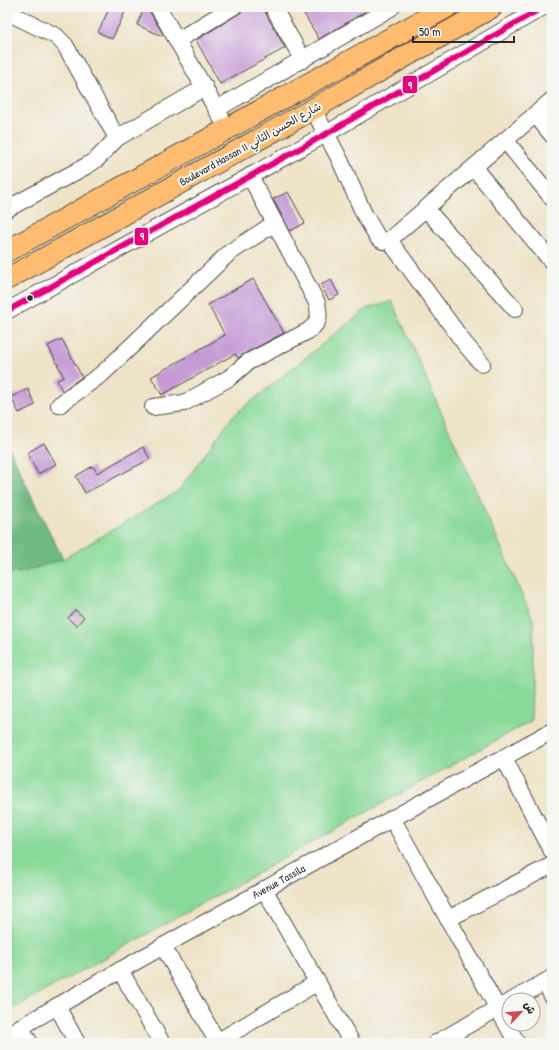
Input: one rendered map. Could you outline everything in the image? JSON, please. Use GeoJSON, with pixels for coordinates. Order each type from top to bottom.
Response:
{"type":"FeatureCollection","features":[{"type":"Feature","properties":{"kind":"main road"},"geometry":{"type":"LineString","coordinates":[[7,251],[447,7]]}},
{"type":"Feature","properties":{"kind":"main road","name":"Boulevard Hassan II شارع الحسن الثاني"},"geometry":{"type":"LineString","coordinates":[[7,279],[313,109],[492,7]]}},
{"type":"Feature","properties":{"kind":"street"},"geometry":{"type":"LineString","coordinates":[[158,7],[205,87],[227,129]]}},
{"type":"Feature","properties":{"kind":"street"},"geometry":{"type":"LineString","coordinates":[[178,40],[233,7]]}},
{"type":"Feature","properties":{"kind":"street"},"geometry":{"type":"LineString","coordinates":[[273,7],[303,60]]}},
{"type":"Feature","properties":{"kind":"street"},"geometry":{"type":"LineString","coordinates":[[217,109],[303,60],[375,11],[392,7]]}},
{"type":"Feature","properties":{"kind":"street"},"geometry":{"type":"LineString","coordinates":[[7,311],[326,134],[543,7]]}},
{"type":"Feature","properties":{"kind":"street"},"geometry":{"type":"LineString","coordinates":[[375,11],[389,38]]}},
{"type":"Feature","properties":{"kind":"street"},"geometry":{"type":"LineString","coordinates":[[7,12],[56,36],[65,45],[118,138]]}},
{"type":"Feature","properties":{"kind":"street"},"geometry":{"type":"LineString","coordinates":[[7,209],[88,165],[97,159],[118,138],[205,87]]}},
{"type":"Feature","properties":{"kind":"street"},"geometry":{"type":"LineString","coordinates":[[313,109],[364,214],[378,238],[383,241],[389,240],[552,100]]}},
{"type":"Feature","properties":{"kind":"street"},"geometry":{"type":"LineString","coordinates":[[535,114],[552,135]]}},
{"type":"Feature","properties":{"kind":"street"},"geometry":{"type":"LineString","coordinates":[[505,140],[552,198]]}},
{"type":"Feature","properties":{"kind":"street"},"geometry":{"type":"LineString","coordinates":[[474,168],[552,262]]}},
{"type":"Feature","properties":{"kind":"street"},"geometry":{"type":"LineString","coordinates":[[153,407],[184,403],[229,378],[248,362],[308,331],[316,325],[320,315],[318,303],[250,176]]}},
{"type":"Feature","properties":{"kind":"street"},"geometry":{"type":"LineString","coordinates":[[426,209],[515,309]]}},
{"type":"Feature","properties":{"kind":"street"},"geometry":{"type":"LineString","coordinates":[[59,405],[102,372],[229,253],[275,223]]}},
{"type":"Feature","properties":{"kind":"street"},"geometry":{"type":"LineString","coordinates":[[389,240],[465,344],[482,364]]}},
{"type":"Feature","properties":{"kind":"street","name":"Avenue Tassila"},"geometry":{"type":"LineString","coordinates":[[14,1031],[264,889],[552,731]]}},
{"type":"Feature","properties":{"kind":"street"},"geometry":{"type":"LineString","coordinates":[[504,758],[552,851]]}},
{"type":"Feature","properties":{"kind":"street"},"geometry":{"type":"LineString","coordinates":[[392,818],[448,919],[501,1000]]}},
{"type":"Feature","properties":{"kind":"street"},"geometry":{"type":"LineString","coordinates":[[448,919],[552,865]]}},
{"type":"Feature","properties":{"kind":"street"},"geometry":{"type":"LineString","coordinates":[[264,889],[352,1043]]}},
{"type":"Feature","properties":{"kind":"street"},"geometry":{"type":"LineString","coordinates":[[163,946],[218,1042],[318,982]]}},
{"type":"Feature","properties":{"kind":"street"},"geometry":{"type":"LineString","coordinates":[[120,970],[162,1043]]}},
{"type":"Feature","properties":{"kind":"street"},"geometry":{"type":"LineString","coordinates":[[533,992],[550,985]]}},
{"type":"Feature","properties":{"kind":"street"},"geometry":{"type":"LineString","coordinates":[[57,1006],[77,1043]]}},
{"type":"Feature","properties":{"kind":"street"},"geometry":{"type":"LineString","coordinates":[[436,1043],[501,1007]]}},
{"type":"Feature","properties":{"kind":"street"},"geometry":{"type":"LineString","coordinates":[[14,1031],[30,1043]]}},
{"type":"Feature","properties":{"kind":"street"},"geometry":{"type":"LineString","coordinates":[[513,1032],[517,1043]]}},
{"type":"Feature","properties":{"kind":"green space"},"geometry":{"type":"Polygon","coordinates":[[[392,301],[534,622],[531,721],[7,1012],[7,573],[22,572],[63,559],[178,491],[233,416],[366,309],[392,301]]]}},
{"type":"Feature","properties":{"kind":"green space"},"geometry":{"type":"Polygon","coordinates":[[[7,443],[63,559],[22,572],[7,573],[7,443]]]}},
{"type":"Feature","properties":{"kind":"building"},"geometry":{"type":"Polygon","coordinates":[[[110,7],[120,7],[126,10],[112,39],[98,32],[110,7]]]}},
{"type":"Feature","properties":{"kind":"building"},"geometry":{"type":"Polygon","coordinates":[[[250,7],[264,7],[265,12],[285,48],[220,84],[196,40],[250,7]]]}},
{"type":"Feature","properties":{"kind":"building"},"geometry":{"type":"Polygon","coordinates":[[[300,7],[362,7],[365,12],[319,39],[300,7]]]}},
{"type":"Feature","properties":{"kind":"building"},"geometry":{"type":"Polygon","coordinates":[[[144,8],[149,11],[163,34],[162,36],[137,25],[144,8]]]}},
{"type":"Feature","properties":{"kind":"building"},"geometry":{"type":"Polygon","coordinates":[[[288,192],[305,223],[290,231],[273,199],[288,192]]]}},
{"type":"Feature","properties":{"kind":"building"},"geometry":{"type":"Polygon","coordinates":[[[253,279],[284,333],[238,358],[235,354],[162,395],[151,377],[225,335],[208,305],[253,279]]]}},
{"type":"Feature","properties":{"kind":"building"},"geometry":{"type":"Polygon","coordinates":[[[331,280],[339,295],[329,300],[321,285],[331,280]]]}},
{"type":"Feature","properties":{"kind":"building"},"geometry":{"type":"Polygon","coordinates":[[[62,339],[82,377],[62,391],[57,380],[64,377],[48,346],[62,339]]]}},
{"type":"Feature","properties":{"kind":"building"},"geometry":{"type":"Polygon","coordinates":[[[28,389],[35,405],[19,413],[11,397],[28,389]]]}},
{"type":"Feature","properties":{"kind":"building"},"geometry":{"type":"Polygon","coordinates":[[[44,443],[56,464],[38,474],[27,453],[44,443]]]}},
{"type":"Feature","properties":{"kind":"building"},"geometry":{"type":"Polygon","coordinates":[[[143,447],[150,459],[85,493],[76,476],[93,466],[97,473],[143,447]]]}},
{"type":"Feature","properties":{"kind":"building"},"geometry":{"type":"Polygon","coordinates":[[[75,610],[84,617],[76,626],[68,618],[75,610]]]}},
{"type":"Feature","properties":{"kind":"transit line","name":"9"},"geometry":{"type":"LineString","coordinates":[[7,311],[326,134],[543,7]]}}]}
